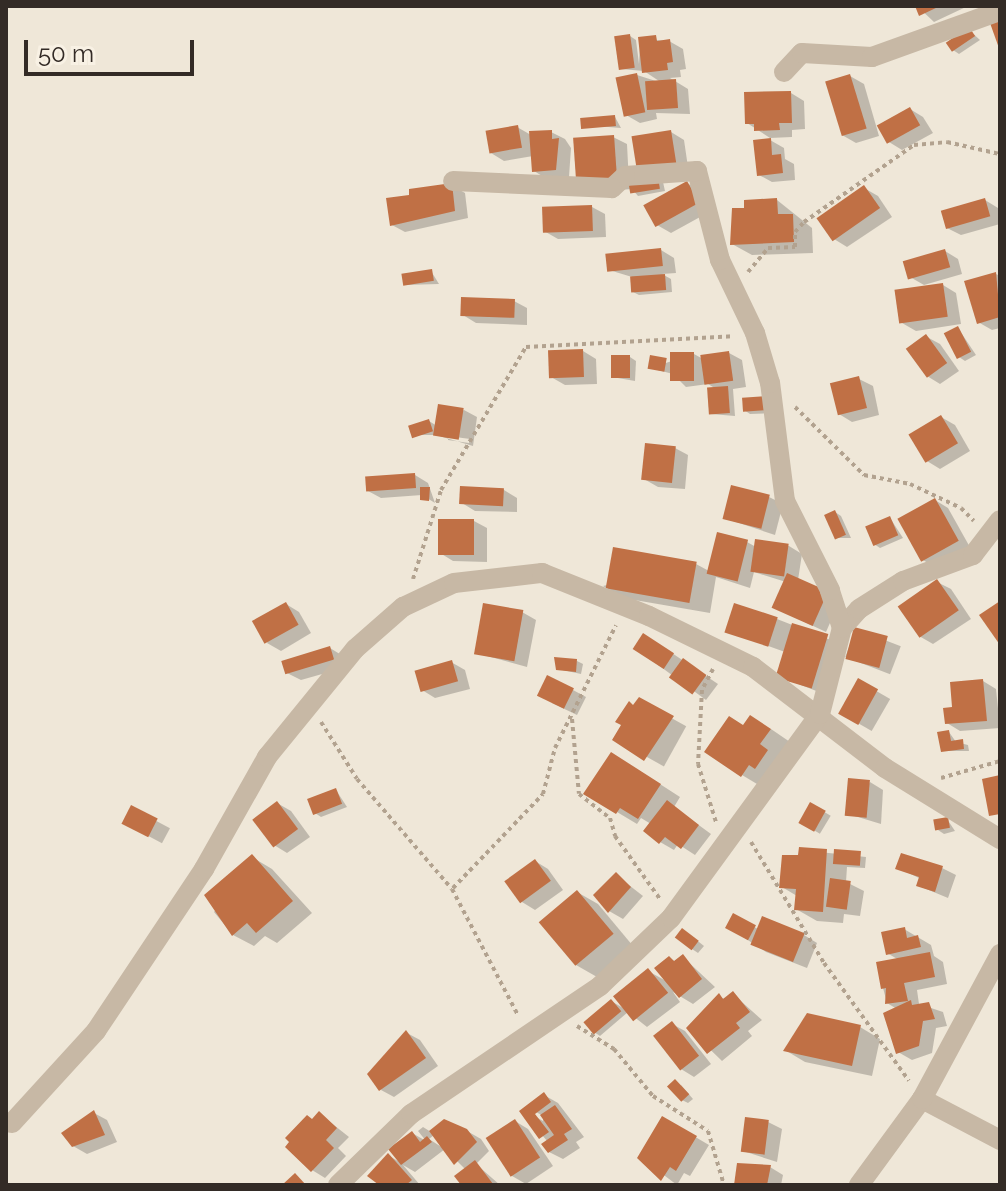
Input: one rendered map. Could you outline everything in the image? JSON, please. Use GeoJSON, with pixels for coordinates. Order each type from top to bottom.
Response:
{"type":"FeatureCollection","features":[{"type":"Feature","properties":{"kind":"street"},"geometry":{"type":"LineString","coordinates":[[784,72],[802,53],[872,57],[1000,11]]}},
{"type":"Feature","properties":{"kind":"street"},"geometry":{"type":"LineString","coordinates":[[453,181],[612,188],[625,176],[697,171],[720,260],[755,333],[770,383],[785,501],[830,590],[842,628]]}},
{"type":"Feature","properties":{"kind":"street"},"geometry":{"type":"LineString","coordinates":[[338,1185],[411,1114],[600,986],[671,918],[820,714],[842,628],[859,609],[903,581],[973,555],[994,528]]}},
{"type":"Feature","properties":{"kind":"street"},"geometry":{"type":"LineString","coordinates":[[12,1123],[96,1031],[204,869],[267,757],[355,649],[403,607],[454,583],[542,573],[626,605],[722,652],[820,714],[885,768],[1000,839]]}},
{"type":"Feature","properties":{"kind":"street"},"geometry":{"type":"LineString","coordinates":[[859,1185],[922,1099],[1000,954]]}},
{"type":"Feature","properties":{"kind":"street"},"geometry":{"type":"LineString","coordinates":[[922,1099],[1000,1140]]}},
{"type":"Feature","properties":{"kind":"path"},"geometry":{"type":"LineString","coordinates":[[737,296],[760,254],[776,245],[795,247],[795,232],[804,222],[900,152],[937,142],[1000,154]]}},
{"type":"Feature","properties":{"kind":"path"},"geometry":{"type":"LineString","coordinates":[[403,607],[441,490],[526,347],[679,343],[755,333]]}},
{"type":"Feature","properties":{"kind":"path"},"geometry":{"type":"LineString","coordinates":[[770,383],[851,467],[932,493],[994,528]]}},
{"type":"Feature","properties":{"kind":"path"},"geometry":{"type":"LineString","coordinates":[[452,889],[543,794],[555,748],[626,605]]}},
{"type":"Feature","properties":{"kind":"path"},"geometry":{"type":"LineString","coordinates":[[722,652],[702,690],[698,764],[712,796],[722,852]]}},
{"type":"Feature","properties":{"kind":"path"},"geometry":{"type":"LineString","coordinates":[[314,701],[335,748],[357,779],[452,889],[528,1035]]}},
{"type":"Feature","properties":{"kind":"path"},"geometry":{"type":"LineString","coordinates":[[572,718],[579,794],[610,818],[615,836],[671,918]]}},
{"type":"Feature","properties":{"kind":"path"},"geometry":{"type":"LineString","coordinates":[[919,787],[977,764],[1000,761]]}},
{"type":"Feature","properties":{"kind":"path"},"geometry":{"type":"LineString","coordinates":[[741,826],[824,963],[922,1099]]}},
{"type":"Feature","properties":{"kind":"path"},"geometry":{"type":"LineString","coordinates":[[558,1015],[614,1049],[653,1096],[708,1131],[724,1185]]}},
{"type":"Feature","properties":{"kind":"building"},"geometry":{"type":"Polygon","coordinates":[[[915,6],[940,6],[919,16],[915,6]]]}},
{"type":"Feature","properties":{"kind":"building"},"geometry":{"type":"Polygon","coordinates":[[[1000,20],[1000,51],[990,23],[1000,20]]]}},
{"type":"Feature","properties":{"kind":"building"},"geometry":{"type":"Polygon","coordinates":[[[969,27],[975,36],[952,52],[946,43],[969,27]]]}},
{"type":"Feature","properties":{"kind":"building"},"geometry":{"type":"Polygon","coordinates":[[[630,34],[635,68],[619,70],[614,36],[630,34]]]}},
{"type":"Feature","properties":{"kind":"building"},"geometry":{"type":"Polygon","coordinates":[[[656,35],[657,41],[670,39],[673,62],[667,63],[668,70],[642,73],[638,37],[656,35]]]}},
{"type":"Feature","properties":{"kind":"building"},"geometry":{"type":"Polygon","coordinates":[[[637,73],[645,112],[624,117],[615,78],[637,73]]]}},
{"type":"Feature","properties":{"kind":"building"},"geometry":{"type":"Polygon","coordinates":[[[850,74],[867,129],[842,136],[825,82],[850,74]]]}},
{"type":"Feature","properties":{"kind":"building"},"geometry":{"type":"Polygon","coordinates":[[[676,79],[678,108],[647,110],[645,81],[676,79]]]}},
{"type":"Feature","properties":{"kind":"building"},"geometry":{"type":"Polygon","coordinates":[[[791,91],[792,123],[779,123],[780,130],[754,131],[754,124],[745,124],[744,92],[791,91]]]}},
{"type":"Feature","properties":{"kind":"building"},"geometry":{"type":"Polygon","coordinates":[[[910,107],[920,125],[887,144],[877,125],[910,107]]]}},
{"type":"Feature","properties":{"kind":"building"},"geometry":{"type":"Polygon","coordinates":[[[615,115],[616,126],[581,129],[580,118],[615,115]]]}},
{"type":"Feature","properties":{"kind":"building"},"geometry":{"type":"Polygon","coordinates":[[[518,125],[522,148],[489,153],[486,131],[518,125]]]}},
{"type":"Feature","properties":{"kind":"building"},"geometry":{"type":"Polygon","coordinates":[[[552,130],[552,139],[559,138],[556,170],[532,172],[529,131],[552,130]]]}},
{"type":"Feature","properties":{"kind":"building"},"geometry":{"type":"Polygon","coordinates":[[[671,130],[677,167],[637,173],[631,136],[671,130]]]}},
{"type":"Feature","properties":{"kind":"building"},"geometry":{"type":"Polygon","coordinates":[[[614,135],[617,183],[576,186],[573,138],[614,135]]]}},
{"type":"Feature","properties":{"kind":"building"},"geometry":{"type":"Polygon","coordinates":[[[771,138],[772,155],[781,154],[783,173],[757,176],[753,140],[771,138]]]}},
{"type":"Feature","properties":{"kind":"building"},"geometry":{"type":"Polygon","coordinates":[[[658,177],[660,189],[630,194],[628,182],[658,177]]]}},
{"type":"Feature","properties":{"kind":"building"},"geometry":{"type":"Polygon","coordinates":[[[687,181],[699,203],[655,227],[643,205],[687,181]]]}},
{"type":"Feature","properties":{"kind":"building"},"geometry":{"type":"Polygon","coordinates":[[[452,183],[455,211],[390,226],[386,198],[409,195],[409,189],[452,183]]]}},
{"type":"Feature","properties":{"kind":"building"},"geometry":{"type":"Polygon","coordinates":[[[864,185],[880,208],[833,241],[816,218],[864,185]]]}},
{"type":"Feature","properties":{"kind":"building"},"geometry":{"type":"Polygon","coordinates":[[[777,198],[778,214],[793,214],[794,242],[730,245],[732,208],[744,208],[744,200],[777,198]]]}},
{"type":"Feature","properties":{"kind":"building"},"geometry":{"type":"Polygon","coordinates":[[[985,198],[990,216],[946,229],[941,211],[985,198]]]}},
{"type":"Feature","properties":{"kind":"building"},"geometry":{"type":"Polygon","coordinates":[[[592,205],[593,231],[543,233],[542,207],[592,205]]]}},
{"type":"Feature","properties":{"kind":"building"},"geometry":{"type":"Polygon","coordinates":[[[661,248],[663,266],[607,272],[605,254],[661,248]]]}},
{"type":"Feature","properties":{"kind":"building"},"geometry":{"type":"Polygon","coordinates":[[[945,249],[950,267],[908,279],[903,261],[945,249]]]}},
{"type":"Feature","properties":{"kind":"building"},"geometry":{"type":"Polygon","coordinates":[[[432,269],[434,281],[403,286],[401,274],[432,269]]]}},
{"type":"Feature","properties":{"kind":"building"},"geometry":{"type":"Polygon","coordinates":[[[996,272],[1000,317],[977,324],[964,281],[996,272]]]}},
{"type":"Feature","properties":{"kind":"building"},"geometry":{"type":"Polygon","coordinates":[[[665,274],[666,290],[631,292],[630,276],[665,274]]]}},
{"type":"Feature","properties":{"kind":"building"},"geometry":{"type":"Polygon","coordinates":[[[943,283],[948,317],[899,323],[894,290],[943,283]]]}},
{"type":"Feature","properties":{"kind":"building"},"geometry":{"type":"Polygon","coordinates":[[[461,297],[515,299],[514,318],[460,316],[461,297]]]}},
{"type":"Feature","properties":{"kind":"building"},"geometry":{"type":"Polygon","coordinates":[[[958,326],[971,352],[957,359],[944,333],[958,326]]]}},
{"type":"Feature","properties":{"kind":"building"},"geometry":{"type":"Polygon","coordinates":[[[926,334],[947,363],[927,378],[906,349],[926,334]]]}},
{"type":"Feature","properties":{"kind":"building"},"geometry":{"type":"Polygon","coordinates":[[[583,349],[584,377],[549,378],[548,350],[583,349]]]}},
{"type":"Feature","properties":{"kind":"building"},"geometry":{"type":"Polygon","coordinates":[[[729,351],[733,381],[704,385],[700,355],[729,351]]]}},
{"type":"Feature","properties":{"kind":"building"},"geometry":{"type":"Polygon","coordinates":[[[670,352],[694,352],[694,381],[670,381],[670,352]]]}},
{"type":"Feature","properties":{"kind":"building"},"geometry":{"type":"Polygon","coordinates":[[[611,355],[630,355],[630,378],[611,378],[611,355]]]}},
{"type":"Feature","properties":{"kind":"building"},"geometry":{"type":"Polygon","coordinates":[[[650,355],[667,358],[664,372],[648,369],[650,355]]]}},
{"type":"Feature","properties":{"kind":"building"},"geometry":{"type":"Polygon","coordinates":[[[859,376],[867,408],[838,415],[830,383],[859,376]]]}},
{"type":"Feature","properties":{"kind":"building"},"geometry":{"type":"Polygon","coordinates":[[[728,386],[730,413],[709,414],[707,387],[728,386]]]}},
{"type":"Feature","properties":{"kind":"building"},"geometry":{"type":"Polygon","coordinates":[[[768,396],[769,410],[743,412],[742,398],[768,396]]]}},
{"type":"Feature","properties":{"kind":"building"},"geometry":{"type":"Polygon","coordinates":[[[438,404],[464,408],[459,440],[433,436],[438,404]]]}},
{"type":"Feature","properties":{"kind":"building"},"geometry":{"type":"Polygon","coordinates":[[[941,415],[958,443],[925,463],[908,435],[941,415]]]}},
{"type":"Feature","properties":{"kind":"building"},"geometry":{"type":"Polygon","coordinates":[[[429,419],[433,431],[412,438],[408,426],[429,419]]]}},
{"type":"Feature","properties":{"kind":"building"},"geometry":{"type":"Polygon","coordinates":[[[645,443],[676,446],[672,483],[641,480],[645,443]]]}},
{"type":"Feature","properties":{"kind":"building"},"geometry":{"type":"Polygon","coordinates":[[[415,473],[416,488],[366,491],[365,476],[415,473]]]}},
{"type":"Feature","properties":{"kind":"building"},"geometry":{"type":"Polygon","coordinates":[[[731,485],[770,495],[761,529],[723,519],[731,485]]]}},
{"type":"Feature","properties":{"kind":"building"},"geometry":{"type":"Polygon","coordinates":[[[460,486],[504,488],[503,506],[459,504],[460,486]]]}},
{"type":"Feature","properties":{"kind":"building"},"geometry":{"type":"Polygon","coordinates":[[[420,487],[430,487],[429,501],[420,500],[420,487]]]}},
{"type":"Feature","properties":{"kind":"building"},"geometry":{"type":"Polygon","coordinates":[[[935,498],[959,541],[921,562],[897,519],[935,498]]]}},
{"type":"Feature","properties":{"kind":"building"},"geometry":{"type":"Polygon","coordinates":[[[835,510],[846,535],[835,540],[824,515],[835,510]]]}},
{"type":"Feature","properties":{"kind":"building"},"geometry":{"type":"Polygon","coordinates":[[[890,516],[898,535],[873,546],[865,527],[890,516]]]}},
{"type":"Feature","properties":{"kind":"building"},"geometry":{"type":"Polygon","coordinates":[[[438,519],[474,519],[474,555],[438,555],[438,519]]]}},
{"type":"Feature","properties":{"kind":"building"},"geometry":{"type":"Polygon","coordinates":[[[717,532],[748,540],[738,581],[707,574],[717,532]]]}},
{"type":"Feature","properties":{"kind":"building"},"geometry":{"type":"Polygon","coordinates":[[[755,539],[789,544],[784,576],[750,572],[755,539]]]}},
{"type":"Feature","properties":{"kind":"building"},"geometry":{"type":"Polygon","coordinates":[[[613,547],[697,562],[689,603],[606,588],[613,547]]]}},
{"type":"Feature","properties":{"kind":"building"},"geometry":{"type":"Polygon","coordinates":[[[787,573],[828,591],[813,626],[772,608],[787,573]]]}},
{"type":"Feature","properties":{"kind":"building"},"geometry":{"type":"Polygon","coordinates":[[[937,579],[959,610],[919,638],[898,607],[937,579]]]}},
{"type":"Feature","properties":{"kind":"building"},"geometry":{"type":"Polygon","coordinates":[[[1000,601],[1000,645],[979,615],[1000,601]]]}},
{"type":"Feature","properties":{"kind":"building"},"geometry":{"type":"Polygon","coordinates":[[[286,602],[299,625],[264,644],[252,621],[286,602]]]}},
{"type":"Feature","properties":{"kind":"building"},"geometry":{"type":"Polygon","coordinates":[[[483,603],[523,610],[514,661],[474,654],[483,603]]]}},
{"type":"Feature","properties":{"kind":"building"},"geometry":{"type":"Polygon","coordinates":[[[734,603],[778,617],[768,647],[724,632],[734,603]]]}},
{"type":"Feature","properties":{"kind":"building"},"geometry":{"type":"Polygon","coordinates":[[[792,623],[828,634],[812,689],[775,678],[792,623]]]}},
{"type":"Feature","properties":{"kind":"building"},"geometry":{"type":"Polygon","coordinates":[[[854,627],[888,636],[879,668],[845,659],[854,627]]]}},
{"type":"Feature","properties":{"kind":"building"},"geometry":{"type":"Polygon","coordinates":[[[643,633],[674,653],[664,669],[633,649],[643,633]]]}},
{"type":"Feature","properties":{"kind":"building"},"geometry":{"type":"Polygon","coordinates":[[[330,646],[334,659],[285,674],[281,661],[330,646]]]}},
{"type":"Feature","properties":{"kind":"building"},"geometry":{"type":"Polygon","coordinates":[[[554,657],[577,659],[576,672],[556,670],[554,657]]]}},
{"type":"Feature","properties":{"kind":"building"},"geometry":{"type":"Polygon","coordinates":[[[683,658],[706,675],[692,694],[669,677],[683,658]]]}},
{"type":"Feature","properties":{"kind":"building"},"geometry":{"type":"Polygon","coordinates":[[[452,660],[458,681],[421,692],[415,671],[452,660]]]}},
{"type":"Feature","properties":{"kind":"building"},"geometry":{"type":"Polygon","coordinates":[[[547,675],[574,688],[564,709],[537,696],[547,675]]]}},
{"type":"Feature","properties":{"kind":"building"},"geometry":{"type":"Polygon","coordinates":[[[858,678],[878,689],[858,725],[838,714],[858,678]]]}},
{"type":"Feature","properties":{"kind":"building"},"geometry":{"type":"Polygon","coordinates":[[[983,679],[987,721],[945,724],[943,708],[952,707],[950,682],[983,679]]]}},
{"type":"Feature","properties":{"kind":"building"},"geometry":{"type":"Polygon","coordinates":[[[639,697],[674,716],[644,761],[612,740],[621,725],[615,722],[629,701],[633,705],[639,697]]]}},
{"type":"Feature","properties":{"kind":"building"},"geometry":{"type":"Polygon","coordinates":[[[750,715],[771,729],[760,744],[768,750],[755,769],[749,765],[741,777],[704,752],[729,716],[743,725],[750,715]]]}},
{"type":"Feature","properties":{"kind":"building"},"geometry":{"type":"Polygon","coordinates":[[[949,730],[951,741],[963,739],[964,749],[941,752],[937,732],[949,730]]]}},
{"type":"Feature","properties":{"kind":"building"},"geometry":{"type":"Polygon","coordinates":[[[611,752],[661,784],[638,819],[620,808],[616,814],[583,794],[611,752]]]}},
{"type":"Feature","properties":{"kind":"building"},"geometry":{"type":"Polygon","coordinates":[[[1000,775],[1000,814],[989,816],[982,779],[1000,775]]]}},
{"type":"Feature","properties":{"kind":"building"},"geometry":{"type":"Polygon","coordinates":[[[848,778],[870,780],[867,818],[845,816],[848,778]]]}},
{"type":"Feature","properties":{"kind":"building"},"geometry":{"type":"Polygon","coordinates":[[[336,788],[342,804],[313,815],[307,799],[336,788]]]}},
{"type":"Feature","properties":{"kind":"building"},"geometry":{"type":"Polygon","coordinates":[[[667,800],[699,825],[681,849],[665,837],[659,844],[643,831],[667,800]]]}},
{"type":"Feature","properties":{"kind":"building"},"geometry":{"type":"Polygon","coordinates":[[[277,801],[298,829],[273,848],[252,820],[277,801]]]}},
{"type":"Feature","properties":{"kind":"building"},"geometry":{"type":"Polygon","coordinates":[[[810,802],[826,811],[814,832],[798,823],[810,802]]]}},
{"type":"Feature","properties":{"kind":"building"},"geometry":{"type":"Polygon","coordinates":[[[131,805],[158,819],[148,837],[121,824],[131,805]]]}},
{"type":"Feature","properties":{"kind":"building"},"geometry":{"type":"Polygon","coordinates":[[[948,817],[950,828],[935,830],[933,820],[948,817]]]}},
{"type":"Feature","properties":{"kind":"building"},"geometry":{"type":"Polygon","coordinates":[[[799,847],[827,849],[823,912],[794,910],[796,889],[779,888],[782,855],[798,855],[799,847]]]}},
{"type":"Feature","properties":{"kind":"building"},"geometry":{"type":"Polygon","coordinates":[[[834,849],[861,851],[860,866],[833,864],[834,849]]]}},
{"type":"Feature","properties":{"kind":"building"},"geometry":{"type":"Polygon","coordinates":[[[901,853],[943,866],[935,892],[916,886],[919,877],[895,869],[901,853]]]}},
{"type":"Feature","properties":{"kind":"building"},"geometry":{"type":"Polygon","coordinates":[[[252,854],[293,901],[256,933],[247,923],[232,936],[204,895],[252,854]]]}},
{"type":"Feature","properties":{"kind":"building"},"geometry":{"type":"Polygon","coordinates":[[[535,859],[551,881],[520,903],[504,881],[535,859]]]}},
{"type":"Feature","properties":{"kind":"building"},"geometry":{"type":"Polygon","coordinates":[[[616,872],[631,887],[608,913],[593,895],[616,872]]]}},
{"type":"Feature","properties":{"kind":"building"},"geometry":{"type":"Polygon","coordinates":[[[830,878],[851,881],[847,910],[826,907],[830,878]]]}},
{"type":"Feature","properties":{"kind":"building"},"geometry":{"type":"Polygon","coordinates":[[[577,890],[614,934],[575,966],[539,922],[577,890]]]}},
{"type":"Feature","properties":{"kind":"building"},"geometry":{"type":"Polygon","coordinates":[[[733,913],[756,925],[748,940],[725,928],[733,913]]]}},
{"type":"Feature","properties":{"kind":"building"},"geometry":{"type":"Polygon","coordinates":[[[762,916],[805,933],[793,962],[750,945],[762,916]]]}},
{"type":"Feature","properties":{"kind":"building"},"geometry":{"type":"Polygon","coordinates":[[[905,927],[907,938],[918,935],[921,947],[886,955],[881,932],[905,927]]]}},
{"type":"Feature","properties":{"kind":"building"},"geometry":{"type":"Polygon","coordinates":[[[682,928],[699,941],[692,950],[675,938],[682,928]]]}},
{"type":"Feature","properties":{"kind":"building"},"geometry":{"type":"Polygon","coordinates":[[[930,952],[935,977],[904,983],[908,1001],[885,1004],[886,988],[881,989],[876,962],[930,952]]]}},
{"type":"Feature","properties":{"kind":"building"},"geometry":{"type":"Polygon","coordinates":[[[683,954],[702,979],[679,998],[654,968],[669,956],[674,961],[683,954]]]}},
{"type":"Feature","properties":{"kind":"building"},"geometry":{"type":"Polygon","coordinates":[[[648,968],[668,993],[633,1021],[613,996],[648,968]]]}},
{"type":"Feature","properties":{"kind":"building"},"geometry":{"type":"Polygon","coordinates":[[[733,991],[750,1012],[736,1023],[740,1028],[707,1054],[686,1028],[719,993],[723,999],[733,991]]]}},
{"type":"Feature","properties":{"kind":"building"},"geometry":{"type":"Polygon","coordinates":[[[611,999],[621,1011],[594,1034],[583,1022],[611,999]]]}},
{"type":"Feature","properties":{"kind":"building"},"geometry":{"type":"Polygon","coordinates":[[[911,1000],[912,1005],[929,1002],[935,1019],[923,1021],[919,1046],[896,1054],[883,1013],[911,1000]]]}},
{"type":"Feature","properties":{"kind":"building"},"geometry":{"type":"Polygon","coordinates":[[[807,1013],[861,1025],[852,1066],[783,1051],[807,1013]]]}},
{"type":"Feature","properties":{"kind":"building"},"geometry":{"type":"Polygon","coordinates":[[[672,1021],[699,1056],[680,1070],[653,1036],[672,1021]]]}},
{"type":"Feature","properties":{"kind":"building"},"geometry":{"type":"Polygon","coordinates":[[[406,1030],[426,1058],[379,1091],[367,1074],[406,1030]]]}},
{"type":"Feature","properties":{"kind":"building"},"geometry":{"type":"Polygon","coordinates":[[[675,1079],[689,1094],[681,1102],[667,1087],[675,1079]]]}},
{"type":"Feature","properties":{"kind":"building"},"geometry":{"type":"Polygon","coordinates":[[[544,1092],[551,1102],[535,1114],[549,1132],[539,1139],[519,1111],[544,1092]]]}},
{"type":"Feature","properties":{"kind":"building"},"geometry":{"type":"Polygon","coordinates":[[[555,1105],[572,1129],[564,1134],[568,1140],[548,1153],[541,1144],[554,1135],[540,1115],[555,1105]]]}},
{"type":"Feature","properties":{"kind":"building"},"geometry":{"type":"Polygon","coordinates":[[[94,1110],[105,1135],[72,1147],[61,1133],[94,1110]]]}},
{"type":"Feature","properties":{"kind":"building"},"geometry":{"type":"Polygon","coordinates":[[[319,1111],[337,1128],[326,1140],[334,1148],[311,1172],[285,1147],[289,1142],[285,1138],[307,1115],[312,1119],[319,1111]]]}},
{"type":"Feature","properties":{"kind":"building"},"geometry":{"type":"Polygon","coordinates":[[[662,1116],[697,1136],[676,1171],[670,1167],[661,1181],[637,1158],[662,1116]]]}},
{"type":"Feature","properties":{"kind":"building"},"geometry":{"type":"Polygon","coordinates":[[[745,1117],[769,1120],[765,1155],[741,1152],[745,1117]]]}},
{"type":"Feature","properties":{"kind":"building"},"geometry":{"type":"Polygon","coordinates":[[[444,1119],[467,1129],[477,1142],[454,1165],[429,1131],[444,1119]]]}},
{"type":"Feature","properties":{"kind":"building"},"geometry":{"type":"Polygon","coordinates":[[[515,1119],[540,1158],[511,1177],[486,1138],[515,1119]]]}},
{"type":"Feature","properties":{"kind":"building"},"geometry":{"type":"Polygon","coordinates":[[[412,1131],[420,1142],[427,1136],[432,1142],[401,1165],[388,1149],[412,1131]]]}},
{"type":"Feature","properties":{"kind":"building"},"geometry":{"type":"Polygon","coordinates":[[[388,1153],[412,1180],[406,1185],[379,1185],[367,1176],[388,1153]]]}},
{"type":"Feature","properties":{"kind":"building"},"geometry":{"type":"Polygon","coordinates":[[[475,1160],[492,1185],[461,1185],[454,1176],[475,1160]]]}},
{"type":"Feature","properties":{"kind":"building"},"geometry":{"type":"Polygon","coordinates":[[[737,1163],[771,1165],[767,1185],[734,1185],[737,1163]]]}},
{"type":"Feature","properties":{"kind":"building"},"geometry":{"type":"Polygon","coordinates":[[[295,1173],[306,1185],[282,1185],[295,1173]]]}}]}
